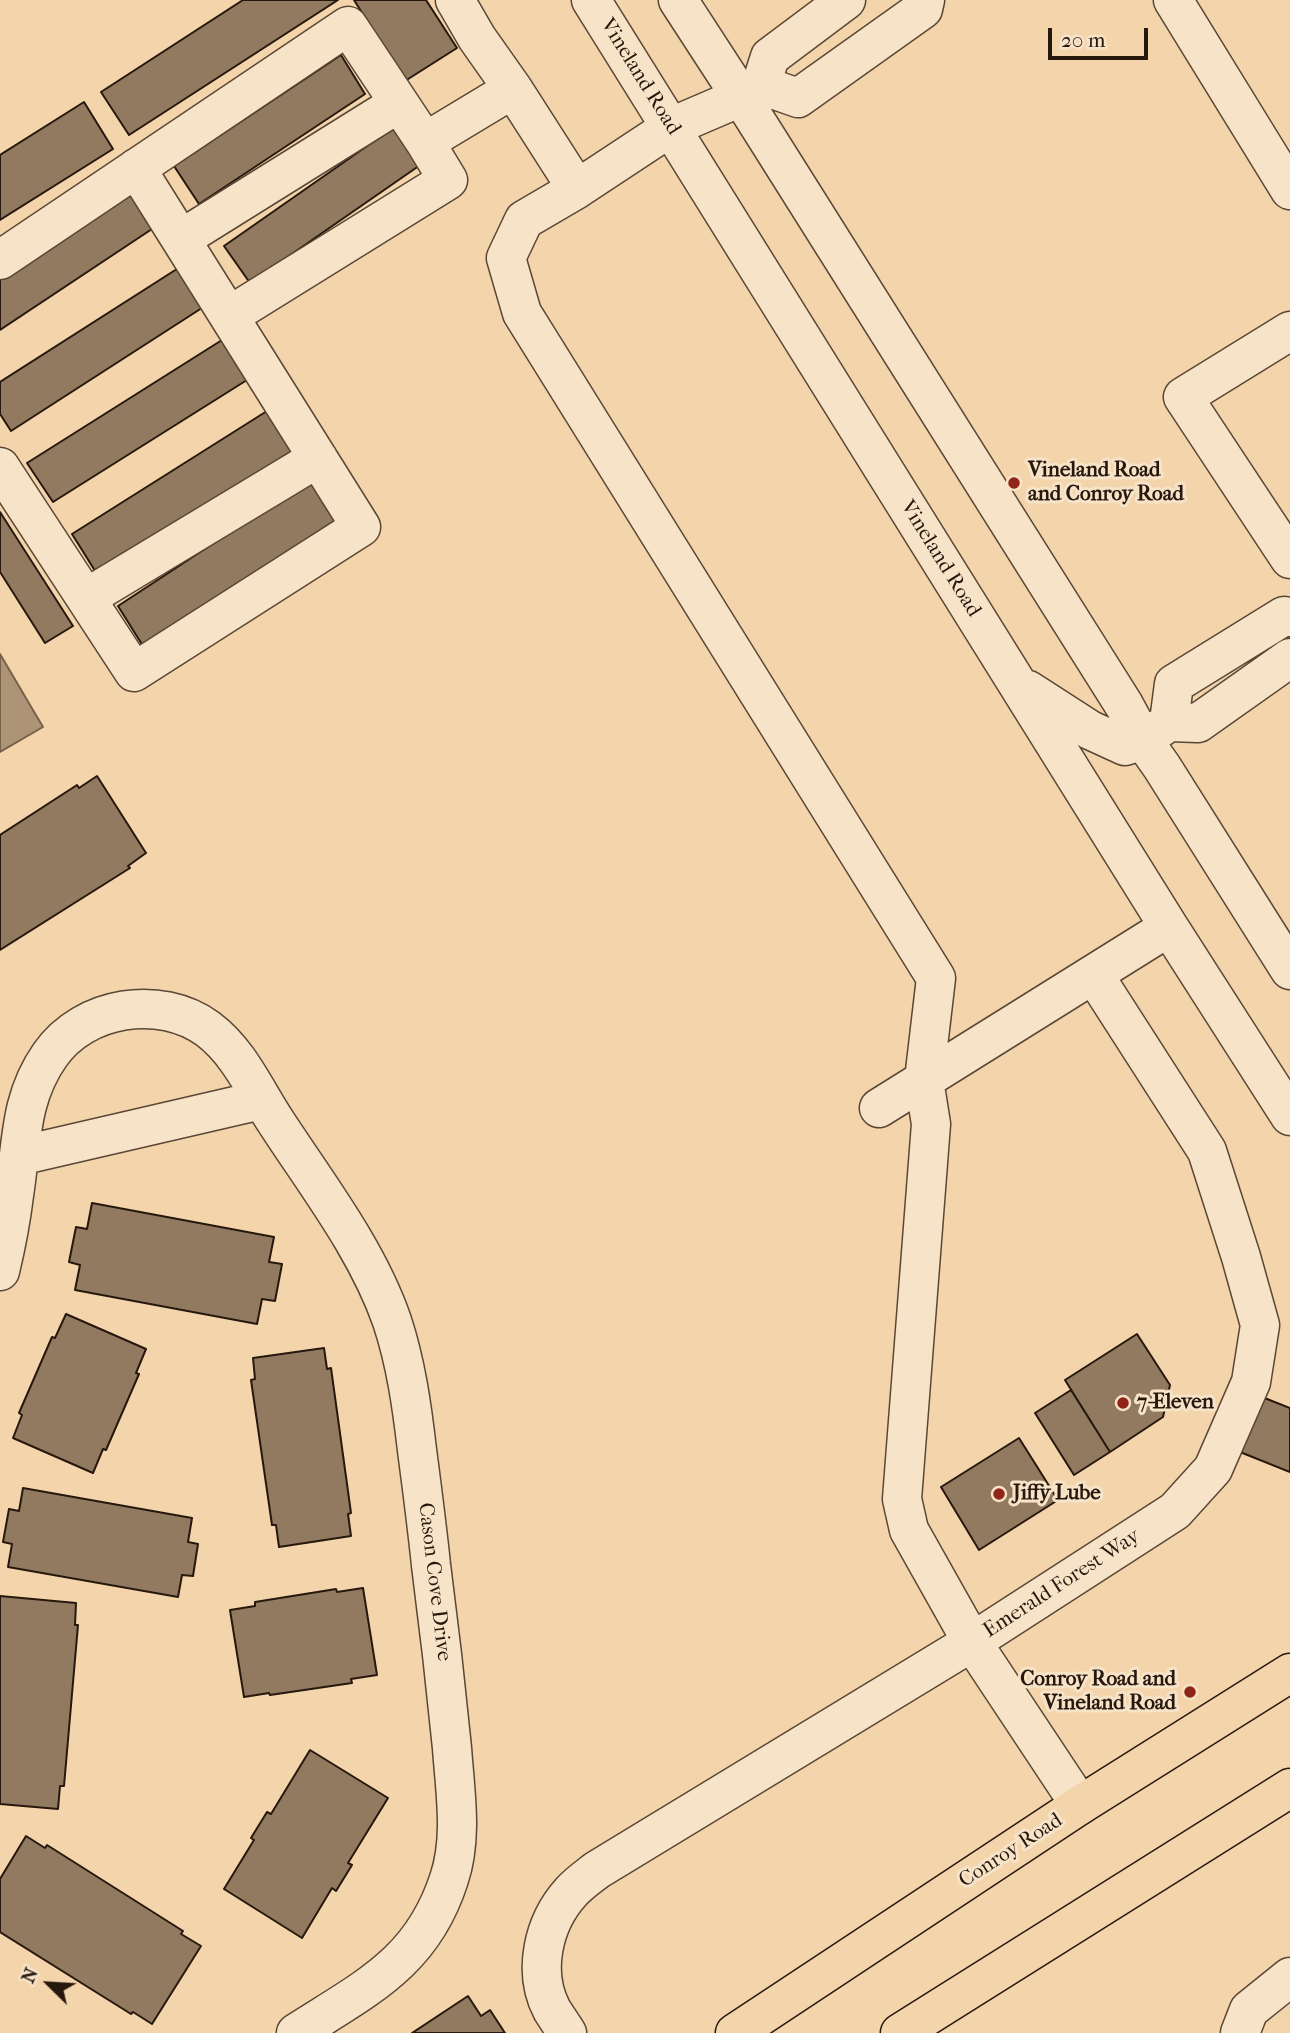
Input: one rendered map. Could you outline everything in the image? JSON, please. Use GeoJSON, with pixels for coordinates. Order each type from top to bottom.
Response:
{"type":"FeatureCollection","features":[{"type":"Feature","properties":{"kind":"main road","name":"Conroy Road"},"geometry":{"type":"LineString","coordinates":[[735,2033],[1080,1805],[1290,1673]]}},
{"type":"Feature","properties":{"kind":"main road"},"geometry":{"type":"LineString","coordinates":[[900,2033],[1290,1788]]}},
{"type":"Feature","properties":{"kind":"street"},"geometry":{"type":"LineString","coordinates":[[454,0],[577,190]]}},
{"type":"Feature","properties":{"kind":"street","name":"Vineland Road"},"geometry":{"type":"LineString","coordinates":[[591,0],[1169,927],[1290,1116]]}},
{"type":"Feature","properties":{"kind":"street"},"geometry":{"type":"LineString","coordinates":[[678,0],[751,91],[1117,694],[1156,731]]}},
{"type":"Feature","properties":{"kind":"street"},"geometry":{"type":"LineString","coordinates":[[751,91],[770,57],[846,0]]}},
{"type":"Feature","properties":{"kind":"street"},"geometry":{"type":"LineString","coordinates":[[925,0],[923,9],[798,98],[751,91],[671,127],[577,190],[524,220],[506,258],[522,313],[936,978],[924,1080],[931,1124],[902,1499],[909,1530],[972,1642],[1080,1805]]}},
{"type":"Feature","properties":{"kind":"street"},"geometry":{"type":"LineString","coordinates":[[1173,0],[1290,190]]}},
{"type":"Feature","properties":{"kind":"street"},"geometry":{"type":"LineString","coordinates":[[0,260],[348,26],[448,180],[229,316]]}},
{"type":"Feature","properties":{"kind":"street"},"geometry":{"type":"LineString","coordinates":[[425,142],[513,89]]}},
{"type":"Feature","properties":{"kind":"street"},"geometry":{"type":"LineString","coordinates":[[181,239],[399,103]]}},
{"type":"Feature","properties":{"kind":"street"},"geometry":{"type":"LineString","coordinates":[[0,467],[134,673],[361,527],[136,169]]}},
{"type":"Feature","properties":{"kind":"street"},"geometry":{"type":"LineString","coordinates":[[1290,331],[1182,397],[1290,559]]}},
{"type":"Feature","properties":{"kind":"street"},"geometry":{"type":"LineString","coordinates":[[86,598],[318,458]]}},
{"type":"Feature","properties":{"kind":"street"},"geometry":{"type":"LineString","coordinates":[[1290,617],[1284,616],[1174,684],[1156,731],[1162,767],[1290,970]]}},
{"type":"Feature","properties":{"kind":"street"},"geometry":{"type":"LineString","coordinates":[[1017,683],[1090,730],[1125,746],[1156,731],[1198,723],[1290,658]]}},
{"type":"Feature","properties":{"kind":"street"},"geometry":{"type":"LineString","coordinates":[[879,1108],[1169,927]]}},
{"type":"Feature","properties":{"kind":"street","name":"Emerald Forest Way"},"geometry":{"type":"LineString","coordinates":[[567,2033],[551,2008],[542,1980],[542,1958],[554,1914],[572,1890],[597,1871],[972,1642],[1175,1511],[1213,1469],[1251,1382],[1260,1325],[1207,1152],[1094,975]]}},
{"type":"Feature","properties":{"kind":"street","name":"Cason Cove Drive"},"geometry":{"type":"LineString","coordinates":[[0,1271],[14,1197],[25,1108],[32,1087],[51,1053],[81,1026],[111,1013],[163,1010],[206,1027],[229,1049],[247,1073],[261,1100],[355,1244],[392,1321],[410,1393],[445,1676],[457,1821],[455,1855],[450,1878],[426,1930],[407,1955],[382,1978],[296,2033]]}},
{"type":"Feature","properties":{"kind":"street"},"geometry":{"type":"LineString","coordinates":[[19,1156],[261,1100]]}},
{"type":"Feature","properties":{"kind":"street"},"geometry":{"type":"LineString","coordinates":[[1240,2033],[1249,2010],[1290,1977]]}},
{"type":"Feature","properties":{"kind":"shaded area"},"geometry":{"type":"Polygon","coordinates":[[[0,654],[43,727],[0,752],[0,654]]]}},
{"type":"Feature","properties":{"kind":"building"},"geometry":{"type":"Polygon","coordinates":[[[243,0],[338,0],[129,135],[101,92],[243,0]]]}},
{"type":"Feature","properties":{"kind":"building"},"geometry":{"type":"Polygon","coordinates":[[[354,0],[426,0],[457,48],[405,81],[354,0]]]}},
{"type":"Feature","properties":{"kind":"building"},"geometry":{"type":"Polygon","coordinates":[[[341,55],[365,94],[199,204],[174,166],[341,55]]]}},
{"type":"Feature","properties":{"kind":"building"},"geometry":{"type":"Polygon","coordinates":[[[84,102],[113,149],[0,220],[0,155],[84,102]]]}},
{"type":"Feature","properties":{"kind":"building"},"geometry":{"type":"Polygon","coordinates":[[[400,123],[426,161],[250,283],[224,246],[400,123]]]}},
{"type":"Feature","properties":{"kind":"building"},"geometry":{"type":"Polygon","coordinates":[[[130,188],[155,227],[0,330],[0,274],[130,188]]]}},
{"type":"Feature","properties":{"kind":"building"},"geometry":{"type":"Polygon","coordinates":[[[180,267],[205,306],[11,431],[0,414],[0,382],[180,267]]]}},
{"type":"Feature","properties":{"kind":"building"},"geometry":{"type":"Polygon","coordinates":[[[222,340],[247,380],[53,502],[27,463],[222,340]]]}},
{"type":"Feature","properties":{"kind":"building"},"geometry":{"type":"Polygon","coordinates":[[[267,411],[292,451],[97,574],[72,534],[267,411]]]}},
{"type":"Feature","properties":{"kind":"building"},"geometry":{"type":"Polygon","coordinates":[[[310,480],[336,520],[143,646],[118,606],[310,480]]]}},
{"type":"Feature","properties":{"kind":"building"},"geometry":{"type":"Polygon","coordinates":[[[0,512],[73,626],[45,643],[0,572],[0,512]]]}},
{"type":"Feature","properties":{"kind":"building"},"geometry":{"type":"Polygon","coordinates":[[[97,776],[146,853],[128,866],[130,868],[0,950],[0,835],[77,785],[79,788],[97,776]]]}},
{"type":"Feature","properties":{"kind":"building"},"geometry":{"type":"Polygon","coordinates":[[[92,1203],[274,1237],[269,1262],[282,1264],[275,1301],[262,1299],[257,1324],[75,1290],[80,1265],[69,1262],[76,1227],[87,1229],[92,1203]]]}},
{"type":"Feature","properties":{"kind":"building"},"geometry":{"type":"Polygon","coordinates":[[[66,1314],[146,1349],[136,1373],[139,1374],[93,1473],[13,1438],[22,1415],[19,1413],[52,1337],[55,1338],[66,1314]]]}},
{"type":"Feature","properties":{"kind":"building","name":"7-Eleven"},"geometry":{"type":"Polygon","coordinates":[[[1137,1334],[1170,1385],[1163,1417],[1110,1452],[1065,1380],[1137,1334]]]}},
{"type":"Feature","properties":{"kind":"building"},"geometry":{"type":"Polygon","coordinates":[[[324,1348],[327,1369],[331,1368],[351,1513],[348,1514],[351,1536],[279,1547],[276,1525],[272,1525],[251,1380],[255,1379],[253,1358],[324,1348]]]}},
{"type":"Feature","properties":{"kind":"building"},"geometry":{"type":"Polygon","coordinates":[[[1071,1390],[1110,1452],[1074,1475],[1035,1413],[1071,1390]]]}},
{"type":"Feature","properties":{"kind":"building"},"geometry":{"type":"Polygon","coordinates":[[[1262,1397],[1290,1408],[1290,1472],[1240,1452],[1262,1397]]]}},
{"type":"Feature","properties":{"kind":"building","name":"Jiffy Lube"},"geometry":{"type":"Polygon","coordinates":[[[1019,1438],[1058,1500],[979,1550],[941,1487],[1019,1438]]]}},
{"type":"Feature","properties":{"kind":"building"},"geometry":{"type":"Polygon","coordinates":[[[23,1488],[192,1518],[188,1542],[198,1544],[193,1576],[182,1575],[178,1597],[8,1567],[12,1544],[3,1542],[9,1509],[19,1511],[23,1488]]]}},
{"type":"Feature","properties":{"kind":"building"},"geometry":{"type":"Polygon","coordinates":[[[363,1588],[377,1675],[351,1679],[352,1683],[244,1697],[230,1610],[255,1606],[255,1602],[336,1589],[337,1592],[363,1588]]]}},
{"type":"Feature","properties":{"kind":"building"},"geometry":{"type":"Polygon","coordinates":[[[0,1596],[76,1603],[75,1625],[78,1625],[64,1786],[60,1786],[58,1809],[0,1804],[0,1596]]]}},
{"type":"Feature","properties":{"kind":"building"},"geometry":{"type":"Polygon","coordinates":[[[310,1750],[388,1798],[348,1863],[352,1865],[336,1891],[332,1888],[302,1938],[224,1889],[254,1840],[251,1838],[267,1812],[271,1814],[310,1750]]]}},
{"type":"Feature","properties":{"kind":"building"},"geometry":{"type":"Polygon","coordinates":[[[26,1836],[45,1848],[47,1845],[183,1931],[181,1934],[201,1946],[152,2024],[133,2012],[131,2014],[0,1932],[0,1879],[26,1836]]]}},
{"type":"Feature","properties":{"kind":"building"},"geometry":{"type":"Polygon","coordinates":[[[468,1996],[481,2016],[490,2010],[505,2033],[412,2033],[468,1996]]]}},
{"type":"Feature","properties":{"kind":"place","name":"Vineland Road and Conroy Road"},"geometry":{"type":"Point","coordinates":[1014,483]}},
{"type":"Feature","properties":{"kind":"place","name":"7-Eleven"},"geometry":{"type":"Point","coordinates":[1123,1403]}},
{"type":"Feature","properties":{"kind":"place","name":"Jiffy Lube"},"geometry":{"type":"Point","coordinates":[999,1494]}},
{"type":"Feature","properties":{"kind":"place","name":"Conroy Road and Vineland Road"},"geometry":{"type":"Point","coordinates":[1190,1692]}}]}
